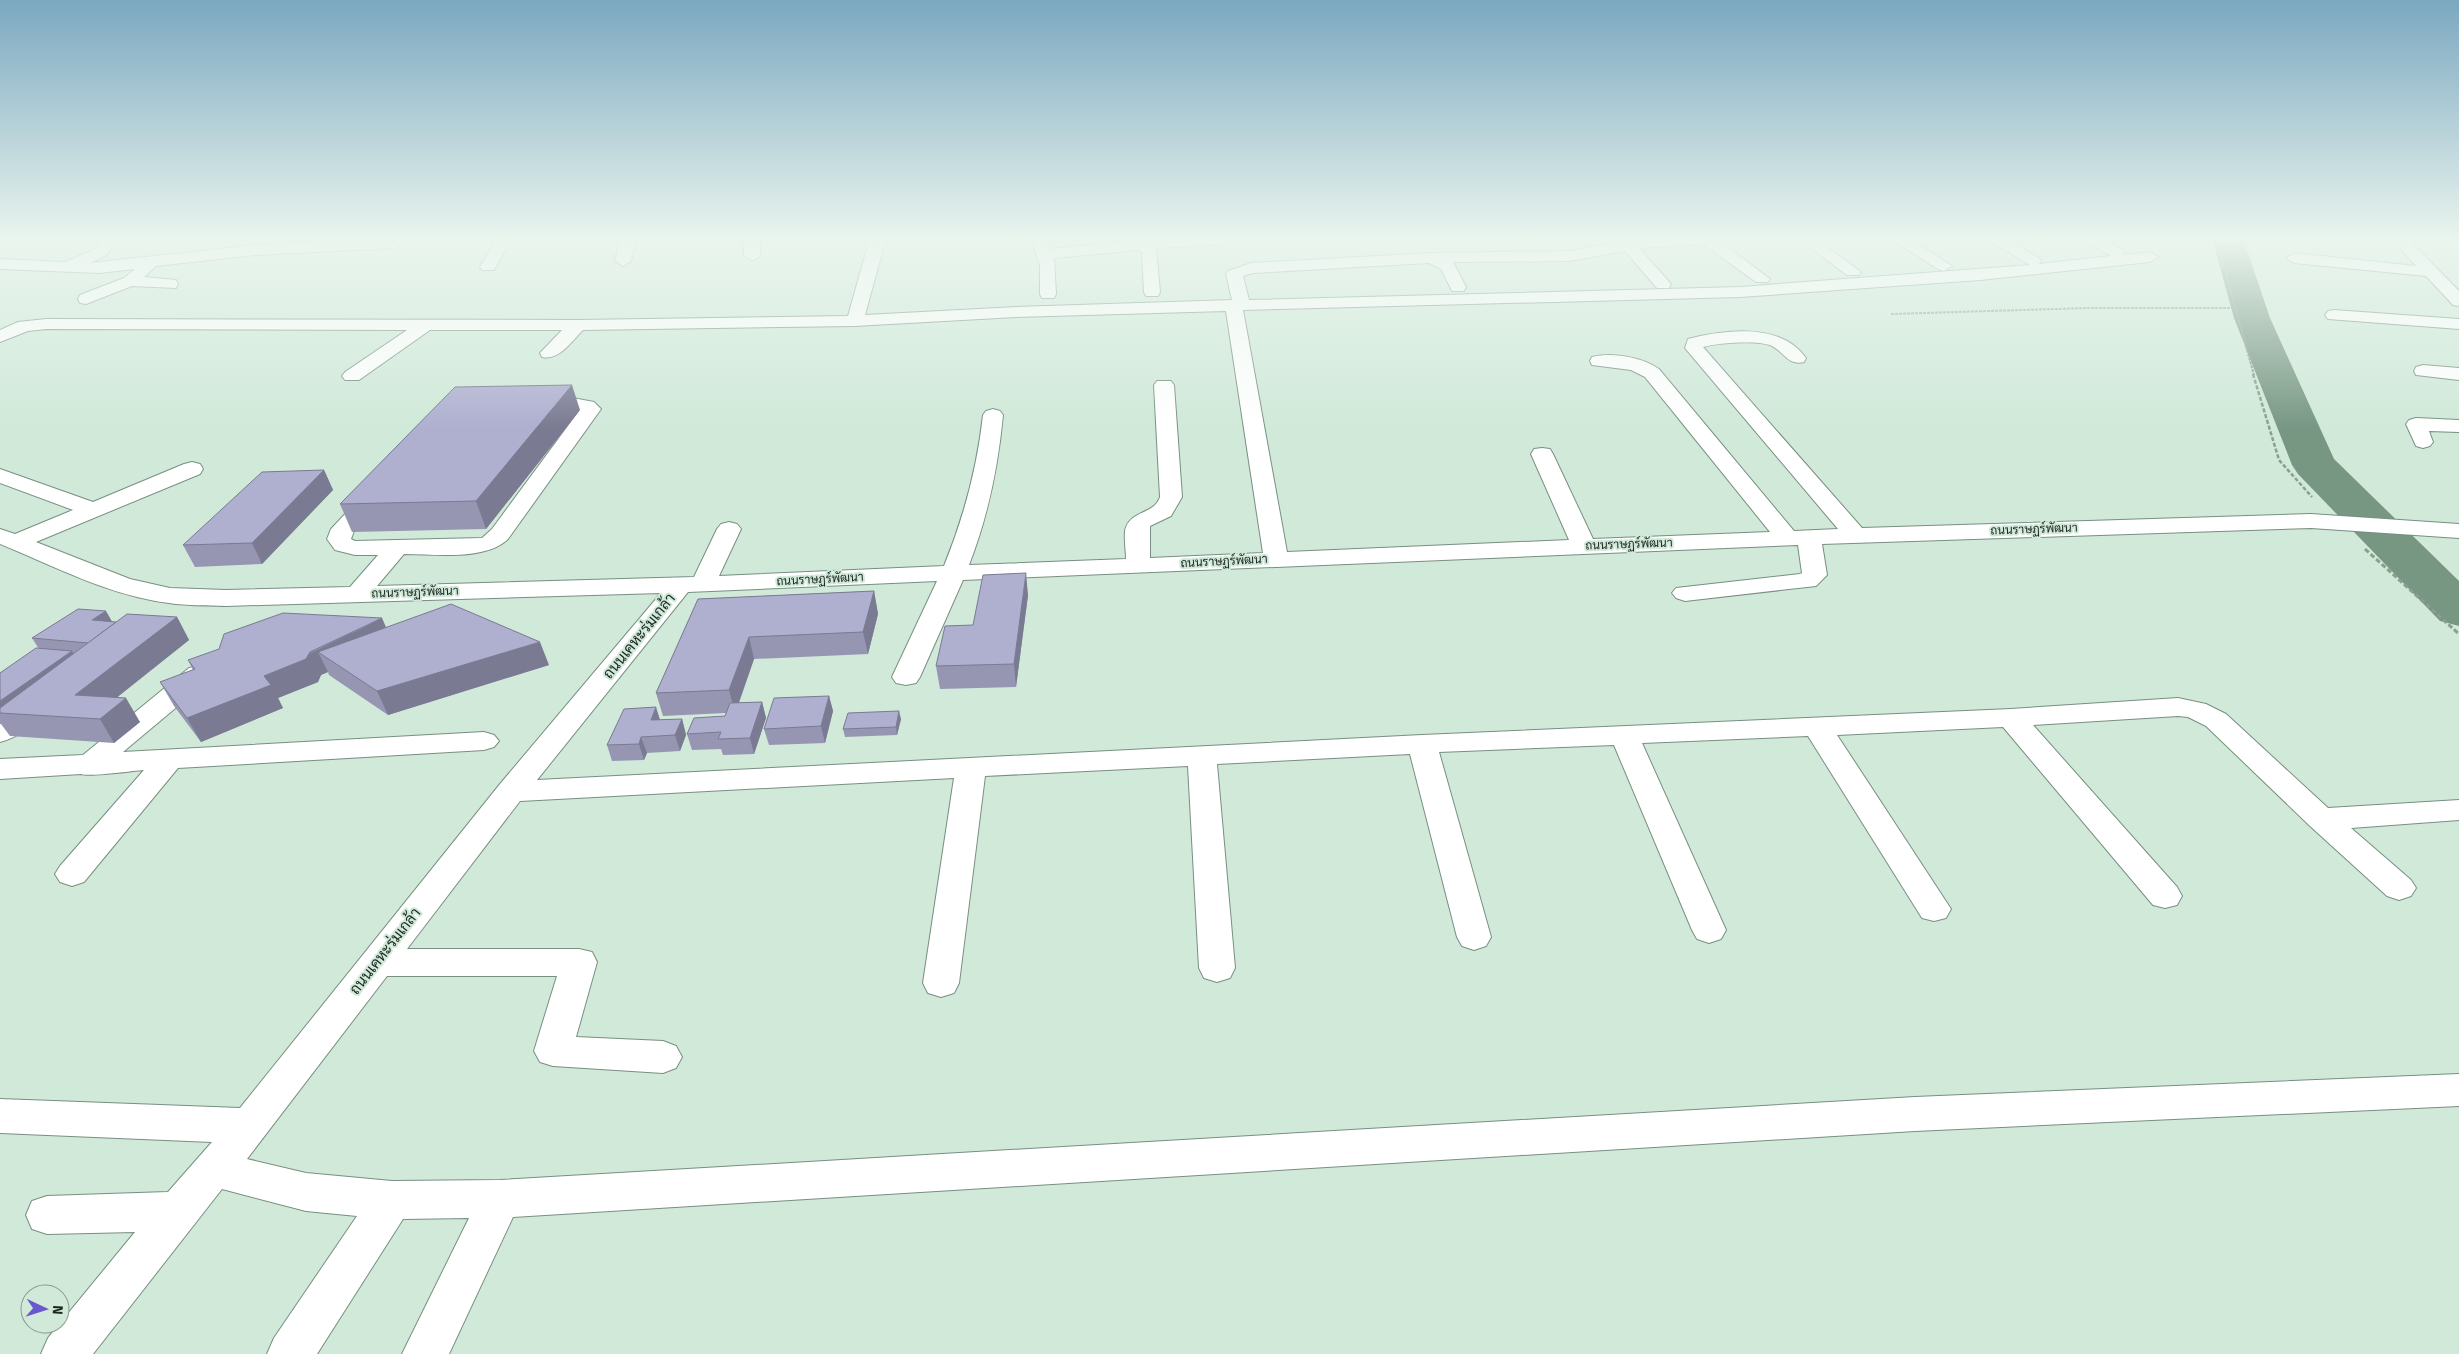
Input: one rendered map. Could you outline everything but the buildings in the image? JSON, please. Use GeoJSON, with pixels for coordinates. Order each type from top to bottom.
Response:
{"type":"FeatureCollection","features":[{"type":"Feature","properties":{"kind":"street"},"geometry":{"type":"LineString","coordinates":[[854,321],[861,301]]}},
{"type":"Feature","properties":{"kind":"street"},"geometry":{"type":"LineString","coordinates":[[1238,301],[1276,558]]}},
{"type":"Feature","properties":{"kind":"street"},"geometry":{"type":"LineString","coordinates":[[0,337],[24,326],[46,324],[578,325],[854,321],[1016,312],[1385,301]]}},
{"type":"Feature","properties":{"kind":"street"},"geometry":{"type":"LineString","coordinates":[[2334,315],[2459,324]]}},
{"type":"Feature","properties":{"kind":"street"},"geometry":{"type":"LineString","coordinates":[[352,376],[426,325]]}},
{"type":"Feature","properties":{"kind":"street"},"geometry":{"type":"LineString","coordinates":[[549,353],[578,325]]}},
{"type":"Feature","properties":{"kind":"street"},"geometry":{"type":"LineString","coordinates":[[1797,358],[1778,342],[1767,339],[1704,340],[1694,343],[1694,348],[1856,534]]}},
{"type":"Feature","properties":{"kind":"street"},"geometry":{"type":"LineString","coordinates":[[1599,361],[1636,364],[1645,367],[1652,373],[1798,537],[1815,575],[1807,581],[1685,593]]}},
{"type":"Feature","properties":{"kind":"street"},"geometry":{"type":"LineString","coordinates":[[2423,371],[2459,374]]}},
{"type":"Feature","properties":{"kind":"street"},"geometry":{"type":"LineString","coordinates":[[1138,565],[1137,531],[1140,524],[1165,511],[1169,507],[1171,497],[1164,384]]}},
{"type":"Feature","properties":{"kind":"street"},"geometry":{"type":"LineString","coordinates":[[357,594],[396,548],[476,546],[486,545],[494,541],[591,409],[590,407],[573,404],[474,409],[448,418],[440,424],[343,530],[339,539],[343,544],[355,548],[396,548]]}},
{"type":"Feature","properties":{"kind":"street"},"geometry":{"type":"LineString","coordinates":[[906,677],[954,573],[986,471],[994,415]]}},
{"type":"Feature","properties":{"kind":"street"},"geometry":{"type":"LineString","coordinates":[[2423,442],[2416,424],[2459,426]]}},
{"type":"Feature","properties":{"kind":"street"},"geometry":{"type":"LineString","coordinates":[[1542,454],[1584,546]]}},
{"type":"Feature","properties":{"kind":"street"},"geometry":{"type":"LineString","coordinates":[[8,539],[93,510],[192,469]]}},
{"type":"Feature","properties":{"kind":"street"},"geometry":{"type":"LineString","coordinates":[[0,476],[93,510]]}},
{"type":"Feature","properties":{"kind":"street","name":"ถนนราษฏร์พัฒนา"},"geometry":{"type":"LineString","coordinates":[[8,539],[148,592],[196,598],[692,585],[1276,558],[1798,537],[2314,512],[2459,531]]}},
{"type":"Feature","properties":{"kind":"street","name":"ถนนเคหะร่มเกล้า"},"geometry":{"type":"LineString","coordinates":[[64,1354],[178,1211],[250,1126],[511,791],[692,585],[729,529]]}},
{"type":"Feature","properties":{"kind":"street"},"geometry":{"type":"LineString","coordinates":[[264,621],[295,596]]}},
{"type":"Feature","properties":{"kind":"street"},"geometry":{"type":"LineString","coordinates":[[163,620],[196,598]]}},
{"type":"Feature","properties":{"kind":"street"},"geometry":{"type":"LineString","coordinates":[[88,766],[218,658]]}},
{"type":"Feature","properties":{"kind":"street"},"geometry":{"type":"LineString","coordinates":[[0,733],[57,694]]}},
{"type":"Feature","properties":{"kind":"street"},"geometry":{"type":"LineString","coordinates":[[511,791],[1202,757],[1422,744],[1818,728],[2178,707],[2196,710],[2216,720],[2399,888]]}},
{"type":"Feature","properties":{"kind":"street"},"geometry":{"type":"LineString","coordinates":[[2011,718],[2165,896]]}},
{"type":"Feature","properties":{"kind":"street"},"geometry":{"type":"LineString","coordinates":[[1818,728],[1934,909]]}},
{"type":"Feature","properties":{"kind":"street"},"geometry":{"type":"LineString","coordinates":[[1625,737],[1708,930]]}},
{"type":"Feature","properties":{"kind":"street"},"geometry":{"type":"LineString","coordinates":[[0,769],[88,766],[484,741]]}},
{"type":"Feature","properties":{"kind":"street"},"geometry":{"type":"LineString","coordinates":[[1422,744],[1474,937]]}},
{"type":"Feature","properties":{"kind":"street"},"geometry":{"type":"LineString","coordinates":[[1202,757],[1217,968]]}},
{"type":"Feature","properties":{"kind":"street"},"geometry":{"type":"LineString","coordinates":[[72,874],[169,760]]}},
{"type":"Feature","properties":{"kind":"street"},"geometry":{"type":"LineString","coordinates":[[941,983],[972,767]]}},
{"type":"Feature","properties":{"kind":"street"},"geometry":{"type":"LineString","coordinates":[[2321,818],[2459,810]]}},
{"type":"Feature","properties":{"kind":"street"},"geometry":{"type":"LineString","coordinates":[[376,963],[579,962],[554,1050],[663,1057]]}},
{"type":"Feature","properties":{"kind":"street"},"geometry":{"type":"LineString","coordinates":[[215,1169],[306,1192],[392,1200],[500,1199],[1915,1114],[2459,1090]]}},
{"type":"Feature","properties":{"kind":"street"},"geometry":{"type":"LineString","coordinates":[[0,1116],[250,1126]]}},
{"type":"Feature","properties":{"kind":"street"},"geometry":{"type":"LineString","coordinates":[[425,1354],[500,1199]]}},
{"type":"Feature","properties":{"kind":"street"},"geometry":{"type":"LineString","coordinates":[[290,1354],[392,1200]]}},
{"type":"Feature","properties":{"kind":"street"},"geometry":{"type":"LineString","coordinates":[[47,1215],[178,1211]]}},
{"type":"Feature","properties":{"kind":"path"},"geometry":{"type":"LineString","coordinates":[[2232,301],[2279,460],[2314,512]]}},
{"type":"Feature","properties":{"kind":"path"},"geometry":{"type":"LineString","coordinates":[[1891,314],[2088,308],[2234,308]]}},
{"type":"Feature","properties":{"kind":"path"},"geometry":{"type":"LineString","coordinates":[[2358,542],[2459,634]]}},
{"type":"Feature","properties":{"kind":"waterway"},"geometry":{"type":"LineString","coordinates":[[2247,301],[2252,318],[2314,465],[2459,610]]}}]}
